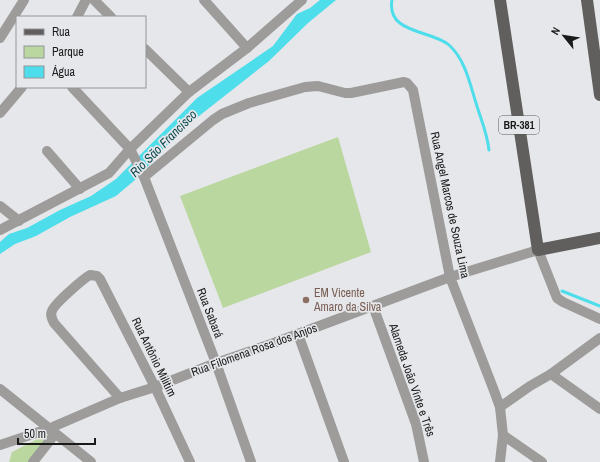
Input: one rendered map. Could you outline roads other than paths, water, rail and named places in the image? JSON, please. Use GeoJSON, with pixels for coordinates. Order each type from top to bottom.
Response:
{"type":"FeatureCollection","features":[{"type":"Feature","properties":{"kind":"main road","name":"BR-381"},"geometry":{"type":"LineString","coordinates":[[500,0],[538,250]]}},
{"type":"Feature","properties":{"kind":"main road"},"geometry":{"type":"LineString","coordinates":[[587,0],[600,95]]}},
{"type":"Feature","properties":{"kind":"main road","name":"Rua Filomena Rosa dos Anjos"},"geometry":{"type":"LineString","coordinates":[[538,250],[600,238]]}},
{"type":"Feature","properties":{"kind":"street"},"geometry":{"type":"LineString","coordinates":[[0,38],[24,0]]}},
{"type":"Feature","properties":{"kind":"street"},"geometry":{"type":"LineString","coordinates":[[78,16],[86,0]]}},
{"type":"Feature","properties":{"kind":"street"},"geometry":{"type":"LineString","coordinates":[[94,0],[110,16]]}},
{"type":"Feature","properties":{"kind":"street"},"geometry":{"type":"LineString","coordinates":[[204,0],[247,48]]}},
{"type":"Feature","properties":{"kind":"street"},"geometry":{"type":"LineString","coordinates":[[0,230],[110,173],[189,92],[247,48],[302,0]]}},
{"type":"Feature","properties":{"kind":"street"},"geometry":{"type":"LineString","coordinates":[[146,50],[189,92]]}},
{"type":"Feature","properties":{"kind":"street","name":"Rua Angel Marcos de Souza Lima"},"geometry":{"type":"LineString","coordinates":[[143,176],[213,120],[222,114],[248,103],[312,86],[318,86],[345,93],[352,93],[404,82],[407,83],[413,90],[450,277],[500,407],[503,435],[500,462]]}},
{"type":"Feature","properties":{"kind":"street"},"geometry":{"type":"LineString","coordinates":[[0,113],[21,88]]}},
{"type":"Feature","properties":{"kind":"street","name":"Rua Sabará"},"geometry":{"type":"LineString","coordinates":[[73,88],[132,152],[143,176],[216,364],[251,462]]}},
{"type":"Feature","properties":{"kind":"street"},"geometry":{"type":"LineString","coordinates":[[47,151],[80,189]]}},
{"type":"Feature","properties":{"kind":"street"},"geometry":{"type":"LineString","coordinates":[[0,206],[19,221]]}},
{"type":"Feature","properties":{"kind":"street"},"geometry":{"type":"LineString","coordinates":[[538,250],[557,298],[600,319]]}},
{"type":"Feature","properties":{"kind":"street","name":"Rua Filomena Rosa dos Anjos"},"geometry":{"type":"LineString","coordinates":[[0,445],[51,431],[120,398],[155,387],[450,277],[538,250]]}},
{"type":"Feature","properties":{"kind":"street","name":"Rua Antônio Militim"},"geometry":{"type":"LineString","coordinates":[[120,398],[54,323],[51,315],[54,307],[86,277],[93,275],[100,279],[155,387],[190,462]]}},
{"type":"Feature","properties":{"kind":"street","name":"Alameda João Vinte e Três"},"geometry":{"type":"LineString","coordinates":[[373,306],[416,424],[424,462]]}},
{"type":"Feature","properties":{"kind":"street"},"geometry":{"type":"LineString","coordinates":[[298,334],[344,462]]}},
{"type":"Feature","properties":{"kind":"street"},"geometry":{"type":"LineString","coordinates":[[500,407],[551,374],[600,338]]}},
{"type":"Feature","properties":{"kind":"street"},"geometry":{"type":"LineString","coordinates":[[551,374],[600,409]]}},
{"type":"Feature","properties":{"kind":"street"},"geometry":{"type":"LineString","coordinates":[[0,389],[91,462]]}},
{"type":"Feature","properties":{"kind":"street"},"geometry":{"type":"LineString","coordinates":[[33,462],[51,431]]}},
{"type":"Feature","properties":{"kind":"street"},"geometry":{"type":"LineString","coordinates":[[503,435],[542,462]]}},
{"type":"Feature","properties":{"kind":"water","name":"Rio São Francisco"},"geometry":{"type":"Polygon","coordinates":[[[320,0],[336,0],[308,23],[269,61],[185,127],[156,156],[142,174],[116,196],[70,217],[36,236],[15,244],[0,254],[0,242],[9,234],[27,228],[60,210],[91,196],[116,179],[197,98],[273,46],[297,14],[310,8],[320,0]]]}},
{"type":"Feature","properties":{"kind":"waterway"},"geometry":{"type":"LineString","coordinates":[[392,0],[392,11],[396,19],[403,25],[412,30],[441,40],[449,45],[459,57],[469,80],[489,150]]}},
{"type":"Feature","properties":{"kind":"waterway"},"geometry":{"type":"LineString","coordinates":[[562,291],[600,306]]}},
{"type":"Feature","properties":{"kind":"place","name":"EM Vicente Amaro da Silva"},"geometry":{"type":"Point","coordinates":[306,300]}}]}
